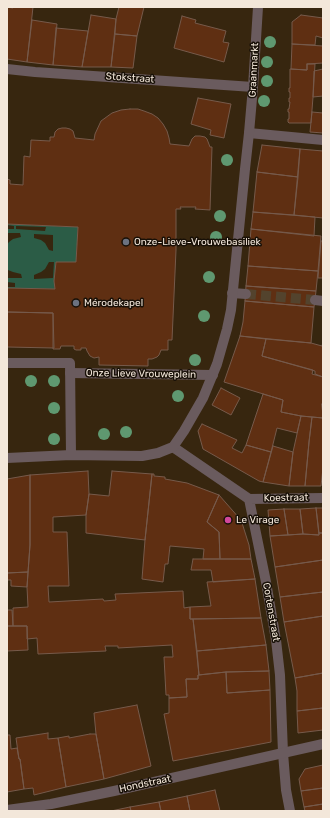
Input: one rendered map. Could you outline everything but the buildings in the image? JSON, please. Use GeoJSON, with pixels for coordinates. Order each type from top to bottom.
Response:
{"type":"FeatureCollection","features":[{"type":"Feature","properties":{"kind":"street","name":"Graanmarkt"},"geometry":{"type":"LineString","coordinates":[[250,132],[258,7]]}},
{"type":"Feature","properties":{"kind":"street","name":"Stokstraat"},"geometry":{"type":"LineString","coordinates":[[7,69],[253,87]]}},
{"type":"Feature","properties":{"kind":"street"},"geometry":{"type":"LineString","coordinates":[[250,132],[323,140]]}},
{"type":"Feature","properties":{"kind":"street","name":"Onze Lieve Vrouweplein"},"geometry":{"type":"LineString","coordinates":[[173,447],[203,398],[217,364],[227,329],[244,169],[250,132]]}},
{"type":"Feature","properties":{"kind":"street"},"geometry":{"type":"LineString","coordinates":[[232,293],[246,294]]}},
{"type":"Feature","properties":{"kind":"street"},"geometry":{"type":"LineString","coordinates":[[7,363],[70,363],[71,455]]}},
{"type":"Feature","properties":{"kind":"street","name":"Onze Lieve Vrouweplein"},"geometry":{"type":"LineString","coordinates":[[70,373],[213,375]]}},
{"type":"Feature","properties":{"kind":"street"},"geometry":{"type":"LineString","coordinates":[[7,458],[71,455],[142,456],[158,453],[173,447],[249,499]]}},
{"type":"Feature","properties":{"kind":"street","name":"Koestraat"},"geometry":{"type":"LineString","coordinates":[[249,499],[323,498]]}},
{"type":"Feature","properties":{"kind":"street","name":"Cortenstraat"},"geometry":{"type":"LineString","coordinates":[[249,499],[276,640],[280,675],[286,790],[290,811]]}},
{"type":"Feature","properties":{"kind":"street","name":"Hondstraat"},"geometry":{"type":"LineString","coordinates":[[7,810],[51,804],[323,744]]}},
{"type":"Feature","properties":{"kind":"green space"},"geometry":{"type":"Polygon","coordinates":[[[7,225],[78,227],[76,262],[56,262],[54,281],[55,289],[7,288],[15,287],[15,283],[7,282],[7,278],[22,278],[21,274],[8,270],[7,268],[7,245],[13,239],[21,237],[20,233],[7,233],[7,229],[14,229],[14,226],[7,225]],[[16,226],[16,229],[45,231],[46,227],[16,226]],[[34,234],[34,238],[41,240],[45,243],[49,250],[53,251],[53,235],[34,234]],[[49,262],[45,269],[34,275],[34,279],[53,278],[54,262],[49,262]]]}},
{"type":"Feature","properties":{"kind":"tunnel"},"geometry":{"type":"LineString","coordinates":[[246,294],[315,300]]}},
{"type":"Feature","properties":{"kind":"place","name":"Onze-Lieve-Vrouwebasiliek"},"geometry":{"type":"Point","coordinates":[126,242]}},
{"type":"Feature","properties":{"kind":"place","name":"Mérodekapel"},"geometry":{"type":"Point","coordinates":[76,303]}},
{"type":"Feature","properties":{"kind":"place","name":"Le Virage"},"geometry":{"type":"Point","coordinates":[228,520]}}]}
